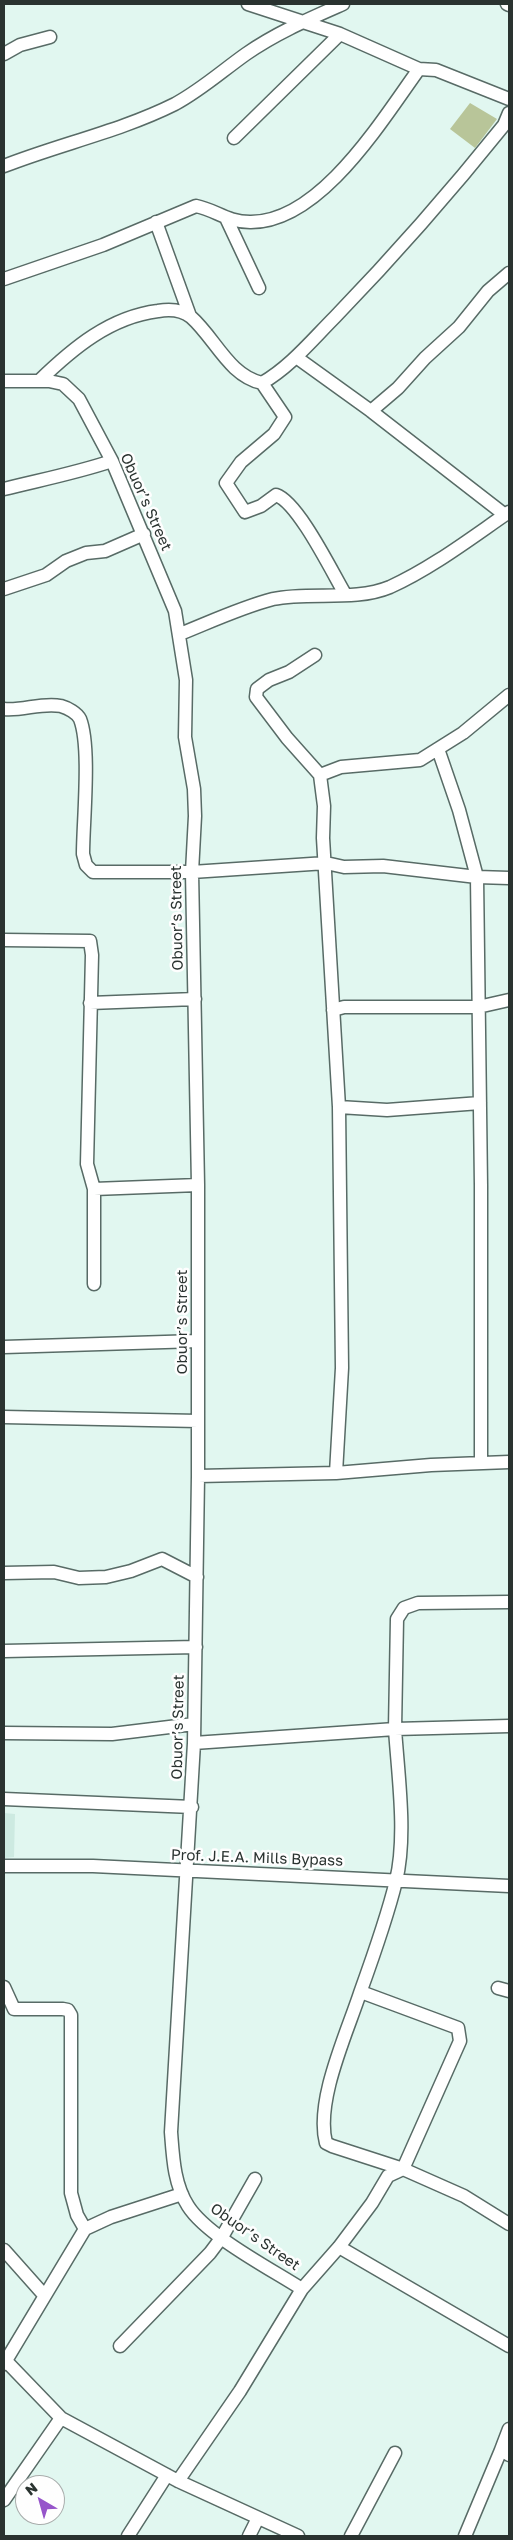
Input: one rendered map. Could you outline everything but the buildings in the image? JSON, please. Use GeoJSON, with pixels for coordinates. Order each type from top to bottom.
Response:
{"type":"FeatureCollection","features":[{"type":"Feature","properties":{"kind":"street"},"geometry":{"type":"LineString","coordinates":[[248,4],[303,20],[340,34],[419,69],[436,70],[509,99]]}},
{"type":"Feature","properties":{"kind":"street"},"geometry":{"type":"LineString","coordinates":[[4,166],[121,126],[174,104],[207,85],[245,54],[303,20],[343,4]]}},
{"type":"Feature","properties":{"kind":"street"},"geometry":{"type":"LineString","coordinates":[[234,138],[340,34]]}},
{"type":"Feature","properties":{"kind":"street"},"geometry":{"type":"LineString","coordinates":[[4,54],[20,45],[50,37]]}},
{"type":"Feature","properties":{"kind":"street"},"geometry":{"type":"LineString","coordinates":[[4,279],[103,245],[196,206],[208,208],[227,220],[250,222],[274,219],[303,206],[327,187],[377,127],[419,69]]}},
{"type":"Feature","properties":{"kind":"street"},"geometry":{"type":"LineString","coordinates":[[262,384],[296,357],[447,194],[504,125],[509,113]]}},
{"type":"Feature","properties":{"kind":"street"},"geometry":{"type":"LineString","coordinates":[[227,220],[259,288]]}},
{"type":"Feature","properties":{"kind":"street"},"geometry":{"type":"LineString","coordinates":[[156,222],[190,316],[235,368],[262,384],[285,417],[274,434],[241,462],[226,483],[245,512],[261,506],[276,495],[285,498],[309,532],[345,594]]}},
{"type":"Feature","properties":{"kind":"street"},"geometry":{"type":"LineString","coordinates":[[371,411],[398,388],[425,358],[459,327],[488,291],[509,272]]}},
{"type":"Feature","properties":{"kind":"street"},"geometry":{"type":"LineString","coordinates":[[39,381],[67,353],[122,318],[164,310],[179,311],[190,316]]}},
{"type":"Feature","properties":{"kind":"street"},"geometry":{"type":"LineString","coordinates":[[180,634],[272,600],[312,594],[359,594],[389,587],[458,548],[507,514],[296,357]]}},
{"type":"Feature","properties":{"kind":"street","name":"Obuor’s Street"},"geometry":{"type":"LineString","coordinates":[[4,382],[39,381],[63,384],[71,389],[112,461],[175,611],[180,634],[186,680],[185,736],[194,789],[192,872],[198,1185],[198,1476],[192,1807],[171,2132],[174,2172],[182,2194],[196,2216],[222,2237],[302,2289]]}},
{"type":"Feature","properties":{"kind":"street"},"geometry":{"type":"LineString","coordinates":[[4,489],[56,476],[78,473],[112,461]]}},
{"type":"Feature","properties":{"kind":"street"},"geometry":{"type":"LineString","coordinates":[[4,589],[46,576],[66,560],[86,553],[105,551],[144,534]]}},
{"type":"Feature","properties":{"kind":"street"},"geometry":{"type":"LineString","coordinates":[[315,655],[289,672],[269,680],[257,689],[256,697],[287,738],[320,776],[324,806],[323,838],[326,863],[339,1107],[342,1368],[336,1473]]}},
{"type":"Feature","properties":{"kind":"street"},"geometry":{"type":"LineString","coordinates":[[320,776],[341,767],[420,760],[463,733],[509,695]]}},
{"type":"Feature","properties":{"kind":"street"},"geometry":{"type":"LineString","coordinates":[[4,709],[61,706],[72,710],[79,718],[83,733],[85,769],[83,854],[86,865],[93,872],[192,872],[326,863],[344,867],[392,867],[454,872],[477,877],[509,878]]}},
{"type":"Feature","properties":{"kind":"street"},"geometry":{"type":"LineString","coordinates":[[438,749],[459,810],[477,877],[481,1462]]}},
{"type":"Feature","properties":{"kind":"street"},"geometry":{"type":"LineString","coordinates":[[4,940],[90,940],[92,955],[87,1164],[94,1189],[94,1284]]}},
{"type":"Feature","properties":{"kind":"street"},"geometry":{"type":"LineString","coordinates":[[90,1003],[195,998]]}},
{"type":"Feature","properties":{"kind":"street"},"geometry":{"type":"LineString","coordinates":[[333,1010],[344,1007],[478,1007],[509,1000]]}},
{"type":"Feature","properties":{"kind":"street"},"geometry":{"type":"LineString","coordinates":[[339,1107],[387,1110],[480,1103]]}},
{"type":"Feature","properties":{"kind":"street"},"geometry":{"type":"LineString","coordinates":[[94,1189],[198,1185]]}},
{"type":"Feature","properties":{"kind":"street"},"geometry":{"type":"LineString","coordinates":[[4,1347],[198,1341]]}},
{"type":"Feature","properties":{"kind":"street"},"geometry":{"type":"LineString","coordinates":[[4,1417],[198,1421]]}},
{"type":"Feature","properties":{"kind":"street"},"geometry":{"type":"LineString","coordinates":[[198,1476],[336,1473],[481,1462],[509,1462]]}},
{"type":"Feature","properties":{"kind":"street"},"geometry":{"type":"LineString","coordinates":[[4,1573],[54,1572],[79,1578],[106,1577],[131,1571],[162,1559],[197,1577]]}},
{"type":"Feature","properties":{"kind":"street"},"geometry":{"type":"LineString","coordinates":[[509,1602],[418,1604],[404,1608],[397,1619],[395,1729],[401,1827],[396,1879],[361,1992],[337,2057],[325,2107],[326,2143],[403,2169],[464,2196],[509,2224]]}},
{"type":"Feature","properties":{"kind":"street"},"geometry":{"type":"LineString","coordinates":[[4,1651],[196,1647]]}},
{"type":"Feature","properties":{"kind":"street"},"geometry":{"type":"LineString","coordinates":[[4,1733],[112,1734],[194,1724]]}},
{"type":"Feature","properties":{"kind":"street"},"geometry":{"type":"LineString","coordinates":[[194,1743],[395,1729],[509,1726]]}},
{"type":"Feature","properties":{"kind":"street"},"geometry":{"type":"LineString","coordinates":[[4,1799],[192,1807]]}},
{"type":"Feature","properties":{"kind":"street","name":"Prof. J.E.A. Mills Bypass"},"geometry":{"type":"LineString","coordinates":[[4,1866],[84,1866],[188,1872],[396,1879],[509,1886]]}},
{"type":"Feature","properties":{"kind":"street"},"geometry":{"type":"LineString","coordinates":[[4,1987],[14,2009],[63,2009],[68,2010],[70,2015],[71,2193],[77,2215],[85,2229]]}},
{"type":"Feature","properties":{"kind":"street"},"geometry":{"type":"LineString","coordinates":[[128,2536],[240,2391],[302,2289],[339,2247],[388,2176],[403,2169],[460,2041],[458,2028],[361,1992]]}},
{"type":"Feature","properties":{"kind":"street"},"geometry":{"type":"LineString","coordinates":[[120,2346],[210,2253],[222,2237],[255,2179]]}},
{"type":"Feature","properties":{"kind":"street"},"geometry":{"type":"LineString","coordinates":[[182,2194],[111,2217],[85,2229],[5,2363],[61,2418],[172,2478],[298,2536]]}},
{"type":"Feature","properties":{"kind":"street"},"geometry":{"type":"LineString","coordinates":[[339,2247],[509,2346]]}},
{"type":"Feature","properties":{"kind":"street"},"geometry":{"type":"LineString","coordinates":[[4,2250],[44,2295]]}},
{"type":"Feature","properties":{"kind":"street"},"geometry":{"type":"LineString","coordinates":[[4,2500],[61,2418]]}},
{"type":"Feature","properties":{"kind":"street"},"geometry":{"type":"LineString","coordinates":[[465,2536],[505,2452],[509,2429]]}},
{"type":"Feature","properties":{"kind":"street"},"geometry":{"type":"LineString","coordinates":[[351,2536],[394,2453]]}},
{"type":"Feature","properties":{"kind":"street"},"geometry":{"type":"LineString","coordinates":[[249,2536],[258,2518]]}},
{"type":"Feature","properties":{"kind":"shaded area"},"geometry":{"type":"Polygon","coordinates":[[[4,1813],[15,1814],[14,1857],[4,1858],[4,1813]]]}},
{"type":"Feature","properties":{"kind":"green space"},"geometry":{"type":"Polygon","coordinates":[[[470,103],[497,119],[475,148],[450,129],[470,103]]]}}]}
